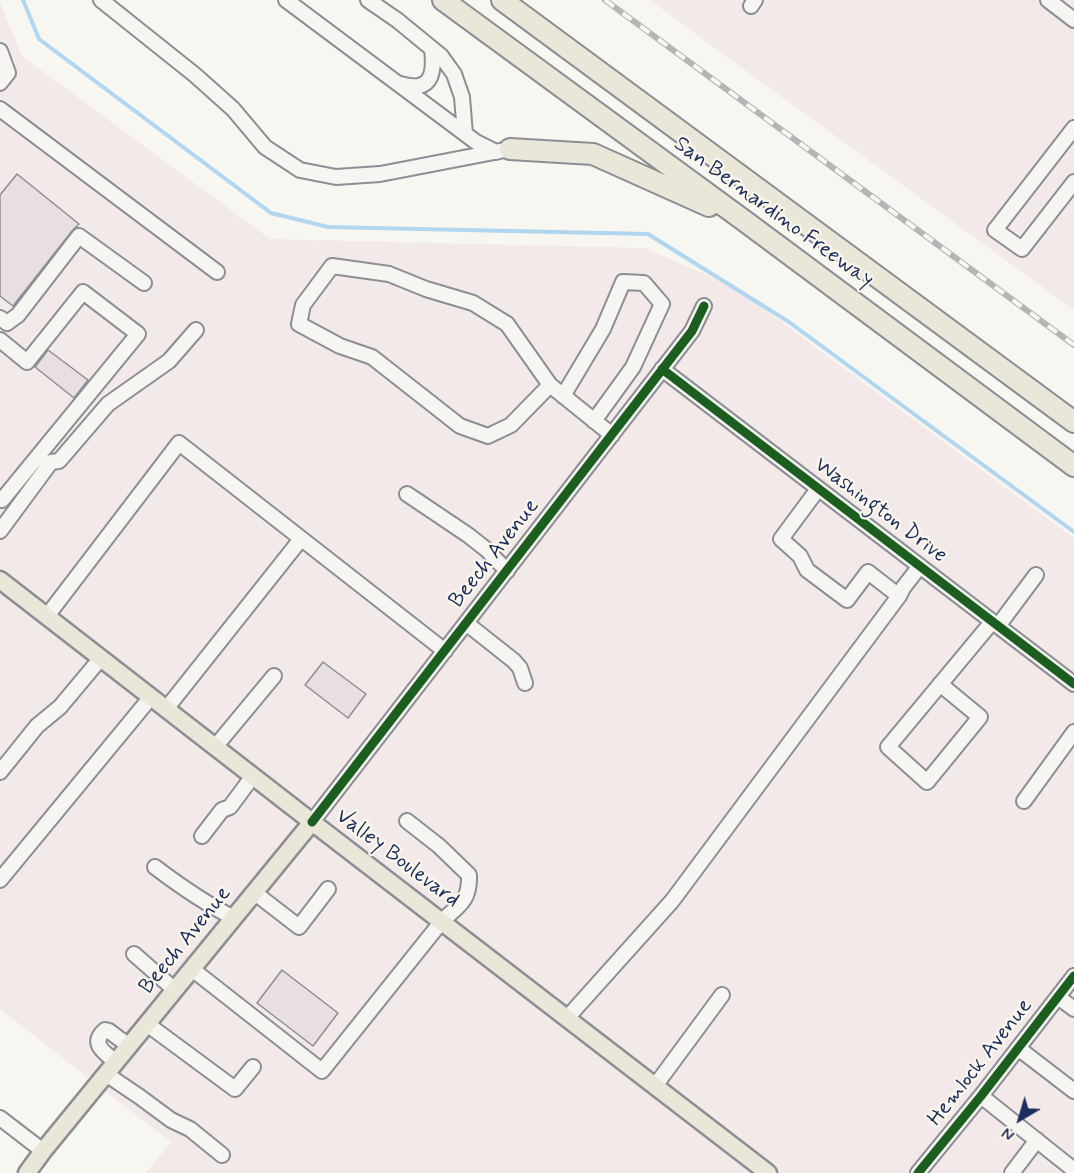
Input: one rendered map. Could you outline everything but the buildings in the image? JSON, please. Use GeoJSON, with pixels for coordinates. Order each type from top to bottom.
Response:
{"type":"FeatureCollection","features":[{"type":"Feature","properties":{"kind":"highway","name":"San Bernardino Freeway"},"geometry":{"type":"LineString","coordinates":[[443,0],[1074,466]]}},
{"type":"Feature","properties":{"kind":"highway","name":"San Bernardino Freeway"},"geometry":{"type":"LineString","coordinates":[[502,0],[1074,422]]}},
{"type":"Feature","properties":{"kind":"highway"},"geometry":{"type":"LineString","coordinates":[[503,151],[593,154],[746,222]]}},
{"type":"Feature","properties":{"kind":"main road","name":"Valley Boulevard"},"geometry":{"type":"LineString","coordinates":[[0,581],[768,1173]]}},
{"type":"Feature","properties":{"kind":"main road","name":"Beech Avenue"},"geometry":{"type":"LineString","coordinates":[[27,1173],[312,822]]}},
{"type":"Feature","properties":{"kind":"street"},"geometry":{"type":"LineString","coordinates":[[101,0],[195,75],[233,109],[265,147],[300,170],[336,177],[380,174],[503,151]]}},
{"type":"Feature","properties":{"kind":"street"},"geometry":{"type":"LineString","coordinates":[[286,0],[476,142],[503,151]]}},
{"type":"Feature","properties":{"kind":"street"},"geometry":{"type":"LineString","coordinates":[[368,0],[441,56],[454,74],[462,97],[465,134]]}},
{"type":"Feature","properties":{"kind":"street"},"geometry":{"type":"LineString","coordinates":[[1048,0],[1074,20]]}},
{"type":"Feature","properties":{"kind":"street"},"geometry":{"type":"LineString","coordinates":[[398,83],[412,88],[428,81],[433,75],[432,49]]}},
{"type":"Feature","properties":{"kind":"street"},"geometry":{"type":"LineString","coordinates":[[0,51],[4,78]]}},
{"type":"Feature","properties":{"kind":"street"},"geometry":{"type":"LineString","coordinates":[[0,109],[218,272]]}},
{"type":"Feature","properties":{"kind":"street"},"geometry":{"type":"LineString","coordinates":[[1074,128],[994,230],[1022,249],[1074,182]]}},
{"type":"Feature","properties":{"kind":"street"},"geometry":{"type":"LineString","coordinates":[[0,318],[7,323],[18,315],[79,236],[144,283]]}},
{"type":"Feature","properties":{"kind":"street"},"geometry":{"type":"LineString","coordinates":[[550,385],[511,425],[488,436],[460,426],[372,357],[340,346],[299,324],[303,305],[332,266],[389,274],[426,289],[473,303],[507,324],[550,385],[612,435]]}},
{"type":"Feature","properties":{"kind":"street"},"geometry":{"type":"LineString","coordinates":[[563,396],[603,329],[623,282],[644,283],[662,304],[633,367],[594,421]]}},
{"type":"Feature","properties":{"kind":"street"},"geometry":{"type":"LineString","coordinates":[[0,340],[27,362],[83,292],[138,334],[2,500],[0,498]]}},
{"type":"Feature","properties":{"kind":"street","name":"Beech Avenue"},"geometry":{"type":"LineString","coordinates":[[312,822],[692,331],[704,306]]}},
{"type":"Feature","properties":{"kind":"street"},"geometry":{"type":"LineString","coordinates":[[0,531],[51,462],[59,461],[108,404],[169,361],[196,330]]}},
{"type":"Feature","properties":{"kind":"street","name":"Washington Drive"},"geometry":{"type":"LineString","coordinates":[[662,369],[1074,684]]}},
{"type":"Feature","properties":{"kind":"street"},"geometry":{"type":"LineString","coordinates":[[47,616],[179,443],[444,651]]}},
{"type":"Feature","properties":{"kind":"street"},"geometry":{"type":"LineString","coordinates":[[818,489],[781,539],[800,556],[807,570],[847,600],[868,572],[899,596]]}},
{"type":"Feature","properties":{"kind":"street"},"geometry":{"type":"LineString","coordinates":[[407,494],[487,550],[507,571]]}},
{"type":"Feature","properties":{"kind":"street"},"geometry":{"type":"LineString","coordinates":[[166,709],[301,539]]}},
{"type":"Feature","properties":{"kind":"street"},"geometry":{"type":"LineString","coordinates":[[567,1018],[672,901],[920,566]]}},
{"type":"Feature","properties":{"kind":"street"},"geometry":{"type":"LineString","coordinates":[[940,684],[980,717],[927,782],[888,747],[940,684],[1036,575]]}},
{"type":"Feature","properties":{"kind":"street"},"geometry":{"type":"LineString","coordinates":[[466,623],[514,661],[520,668],[525,683]]}},
{"type":"Feature","properties":{"kind":"street"},"geometry":{"type":"LineString","coordinates":[[0,772],[37,726],[60,707],[101,658]]}},
{"type":"Feature","properties":{"kind":"street"},"geometry":{"type":"LineString","coordinates":[[215,747],[274,676]]}},
{"type":"Feature","properties":{"kind":"street"},"geometry":{"type":"LineString","coordinates":[[0,880],[152,697]]}},
{"type":"Feature","properties":{"kind":"street"},"geometry":{"type":"LineString","coordinates":[[1024,801],[1074,732]]}},
{"type":"Feature","properties":{"kind":"street"},"geometry":{"type":"LineString","coordinates":[[202,836],[222,810],[230,807],[253,776]]}},
{"type":"Feature","properties":{"kind":"street"},"geometry":{"type":"LineString","coordinates":[[192,969],[322,1071],[442,921],[464,900],[469,889],[469,875],[439,846],[407,821]]}},
{"type":"Feature","properties":{"kind":"street"},"geometry":{"type":"LineString","coordinates":[[155,867],[201,899],[234,918]]}},
{"type":"Feature","properties":{"kind":"street"},"geometry":{"type":"LineString","coordinates":[[255,893],[299,927],[328,889]]}},
{"type":"Feature","properties":{"kind":"street"},"geometry":{"type":"LineString","coordinates":[[134,954],[175,990]]}},
{"type":"Feature","properties":{"kind":"street","name":"Hemlock Avenue"},"geometry":{"type":"LineString","coordinates":[[918,1173],[1074,976]]}},
{"type":"Feature","properties":{"kind":"street"},"geometry":{"type":"LineString","coordinates":[[655,1086],[722,995]]}},
{"type":"Feature","properties":{"kind":"street"},"geometry":{"type":"LineString","coordinates":[[1058,996],[1074,1009]]}},
{"type":"Feature","properties":{"kind":"street"},"geometry":{"type":"LineString","coordinates":[[147,1024],[235,1089],[253,1067]]}},
{"type":"Feature","properties":{"kind":"street"},"geometry":{"type":"LineString","coordinates":[[129,1046],[105,1030],[98,1040],[111,1068],[140,1097],[171,1120],[189,1129],[222,1155]]}},
{"type":"Feature","properties":{"kind":"street"},"geometry":{"type":"LineString","coordinates":[[1018,1048],[1074,1091]]}},
{"type":"Feature","properties":{"kind":"street"},"geometry":{"type":"LineString","coordinates":[[981,1096],[1072,1170]]}},
{"type":"Feature","properties":{"kind":"street"},"geometry":{"type":"LineString","coordinates":[[0,1118],[43,1151]]}},
{"type":"Feature","properties":{"kind":"street"},"geometry":{"type":"LineString","coordinates":[[1012,1173],[1037,1140]]}},
{"type":"Feature","properties":{"kind":"shaded area"},"geometry":{"type":"Polygon","coordinates":[[[650,0],[1074,0],[1074,310],[705,41],[650,0]]]}},
{"type":"Feature","properties":{"kind":"shaded area"},"geometry":{"type":"Polygon","coordinates":[[[0,3],[22,56],[270,239],[645,248],[734,287],[1074,538],[1074,1173],[146,1173],[171,1142],[0,1009],[0,3]]]}},
{"type":"Feature","properties":{"kind":"waterway"},"geometry":{"type":"LineString","coordinates":[[23,0],[39,39],[271,213],[328,227],[648,234],[789,322],[1074,532]]}},
{"type":"Feature","properties":{"kind":"railway"},"geometry":{"type":"LineString","coordinates":[[605,0],[1074,345]]}},
{"type":"Feature","properties":{"kind":"cycle path"},"geometry":{"type":"LineString","coordinates":[[312,822],[692,331],[704,306]]}},
{"type":"Feature","properties":{"kind":"cycle path"},"geometry":{"type":"LineString","coordinates":[[662,369],[1074,684]]}},
{"type":"Feature","properties":{"kind":"cycle path"},"geometry":{"type":"LineString","coordinates":[[918,1173],[1074,976]]}}]}
